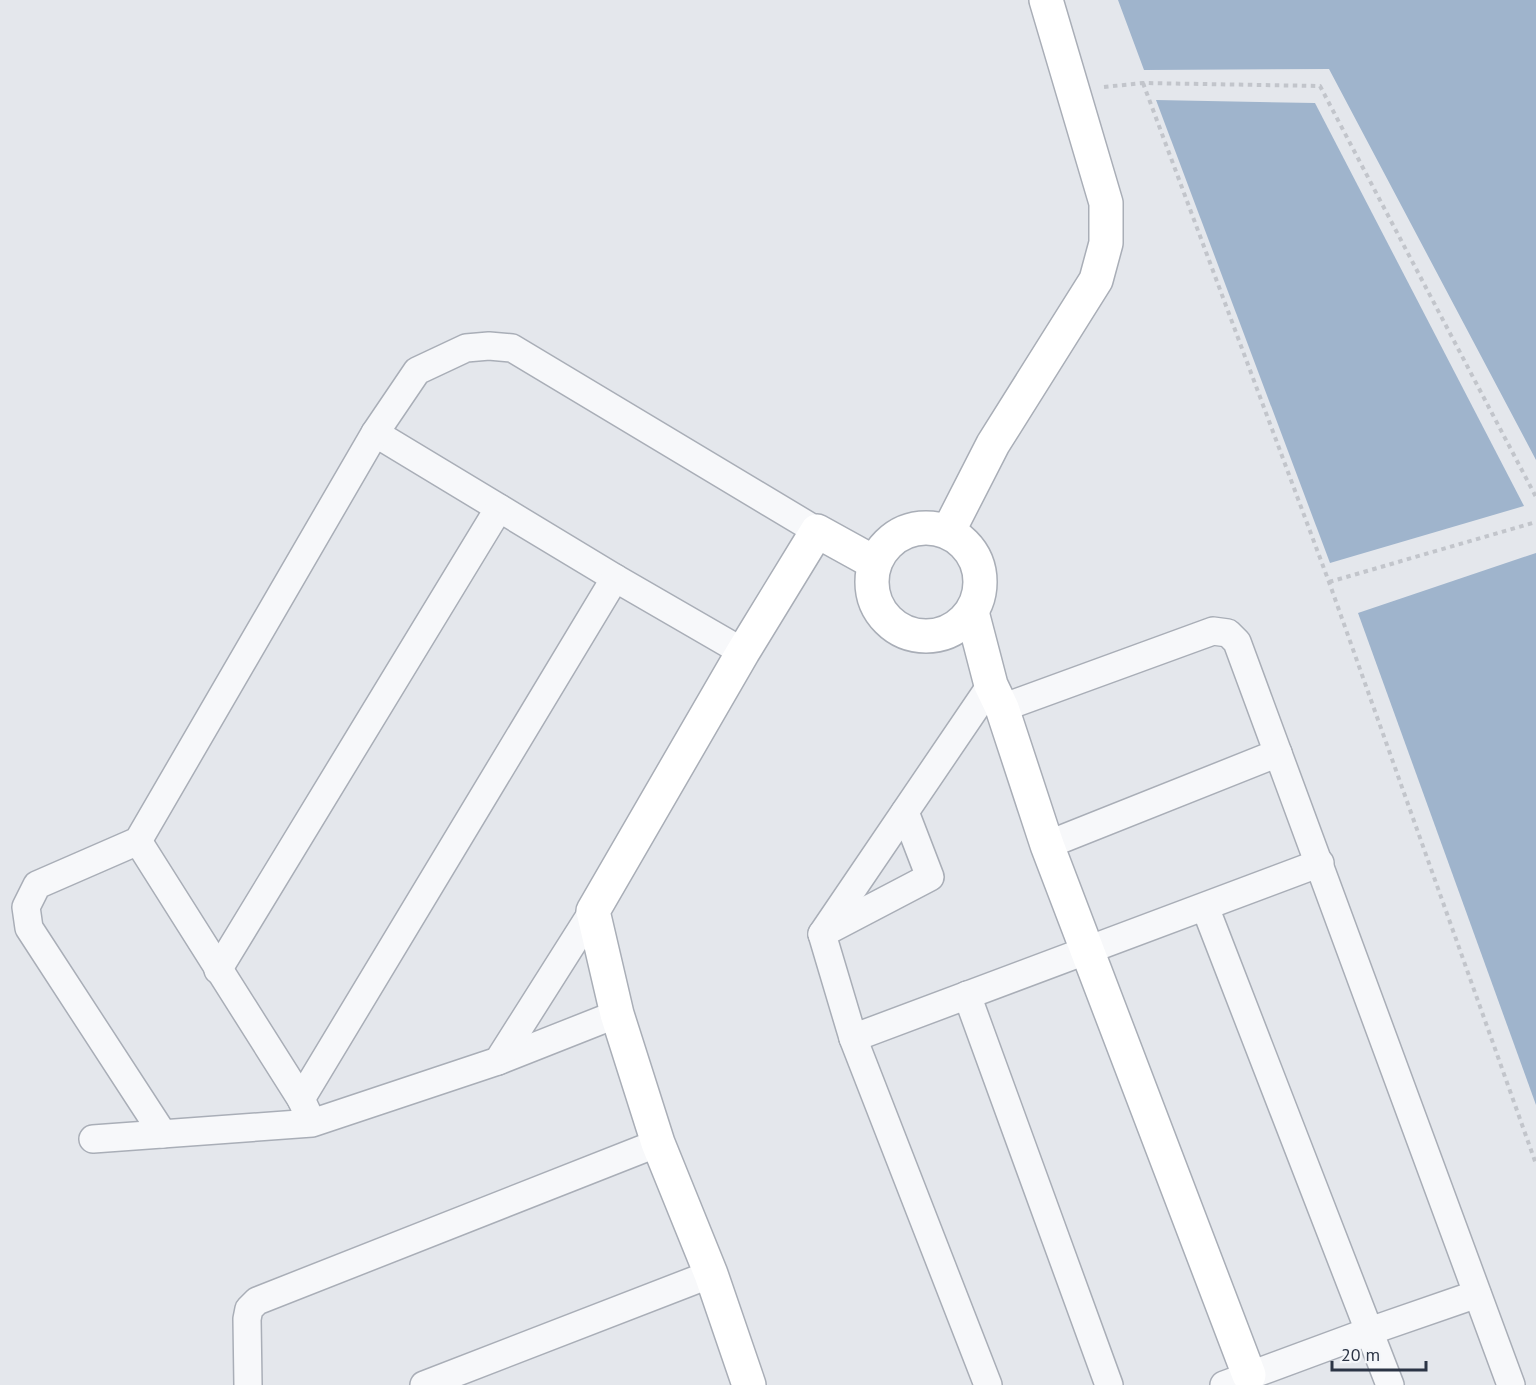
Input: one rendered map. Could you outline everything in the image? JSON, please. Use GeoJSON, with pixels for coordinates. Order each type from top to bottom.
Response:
{"type":"FeatureCollection","features":[{"type":"Feature","properties":{"kind":"street"},"geometry":{"type":"LineString","coordinates":[[948,532],[993,444],[1096,280],[1106,243],[1106,203],[1046,0]]}},
{"type":"Feature","properties":{"kind":"street"},"geometry":{"type":"LineString","coordinates":[[163,1134],[28,928],[26,907],[37,885],[138,841],[375,433],[417,371],[466,348],[489,345],[512,348],[817,531],[875,563]]}},
{"type":"Feature","properties":{"kind":"street"},"geometry":{"type":"LineString","coordinates":[[375,433],[615,578],[743,652]]}},
{"type":"Feature","properties":{"kind":"street"},"geometry":{"type":"LineString","coordinates":[[218,970],[499,508]]}},
{"type":"Feature","properties":{"kind":"street"},"geometry":{"type":"LineString","coordinates":[[931,528],[948,532],[963,542],[974,556],[980,573],[980,591],[972,612],[962,623],[946,632],[928,636],[911,634],[894,626],[882,613],[874,598],[872,580],[875,563],[884,548],[897,536],[913,529],[931,528]]}},
{"type":"Feature","properties":{"kind":"street"},"geometry":{"type":"LineString","coordinates":[[498,1061],[592,911],[743,652],[817,531]]}},
{"type":"Feature","properties":{"kind":"street"},"geometry":{"type":"LineString","coordinates":[[301,1099],[615,578]]}},
{"type":"Feature","properties":{"kind":"street"},"geometry":{"type":"LineString","coordinates":[[972,612],[997,697],[1047,845],[1242,1382],[1370,1330],[1477,1294]]}},
{"type":"Feature","properties":{"kind":"street"},"geometry":{"type":"LineString","coordinates":[[822,934],[905,812],[997,697],[1213,632],[1228,633],[1237,642],[1511,1385]]}},
{"type":"Feature","properties":{"kind":"street"},"geometry":{"type":"LineString","coordinates":[[1047,845],[1278,753]]}},
{"type":"Feature","properties":{"kind":"street"},"geometry":{"type":"LineString","coordinates":[[822,934],[930,878],[905,812]]}},
{"type":"Feature","properties":{"kind":"street"},"geometry":{"type":"LineString","coordinates":[[138,841],[301,1099],[312,1124]]}},
{"type":"Feature","properties":{"kind":"street"},"geometry":{"type":"LineString","coordinates":[[853,1038],[1320,863]]}},
{"type":"Feature","properties":{"kind":"street"},"geometry":{"type":"LineString","coordinates":[[1206,907],[1390,1385]]}},
{"type":"Feature","properties":{"kind":"street"},"geometry":{"type":"LineString","coordinates":[[592,911],[617,1014],[658,1143],[711,1274],[749,1385]]}},
{"type":"Feature","properties":{"kind":"street"},"geometry":{"type":"LineString","coordinates":[[822,934],[853,1038],[988,1385]]}},
{"type":"Feature","properties":{"kind":"street"},"geometry":{"type":"LineString","coordinates":[[967,995],[1110,1385]]}},
{"type":"Feature","properties":{"kind":"street"},"geometry":{"type":"LineString","coordinates":[[93,1139],[312,1124],[498,1061],[617,1014]]}},
{"type":"Feature","properties":{"kind":"street"},"geometry":{"type":"LineString","coordinates":[[248,1385],[247,1319],[249,1309],[257,1302],[658,1143]]}},
{"type":"Feature","properties":{"kind":"street"},"geometry":{"type":"LineString","coordinates":[[424,1385],[711,1274]]}},
{"type":"Feature","properties":{"kind":"path"},"geometry":{"type":"LineString","coordinates":[[1143,83],[1329,582],[1536,1164]]}},
{"type":"Feature","properties":{"kind":"path"},"geometry":{"type":"LineString","coordinates":[[1074,90],[1143,83],[1320,86],[1536,497]]}},
{"type":"Feature","properties":{"kind":"path"},"geometry":{"type":"LineString","coordinates":[[1329,582],[1536,522]]}},
{"type":"Feature","properties":{"kind":"water"},"geometry":{"type":"Polygon","coordinates":[[[1118,0],[1536,0],[1536,460],[1329,69],[1144,70],[1118,0]]]}},
{"type":"Feature","properties":{"kind":"water"},"geometry":{"type":"Polygon","coordinates":[[[1156,100],[1315,103],[1524,506],[1330,563],[1156,100]]]}},
{"type":"Feature","properties":{"kind":"water"},"geometry":{"type":"Polygon","coordinates":[[[1536,553],[1536,1105],[1358,613],[1536,553]]]}}]}
